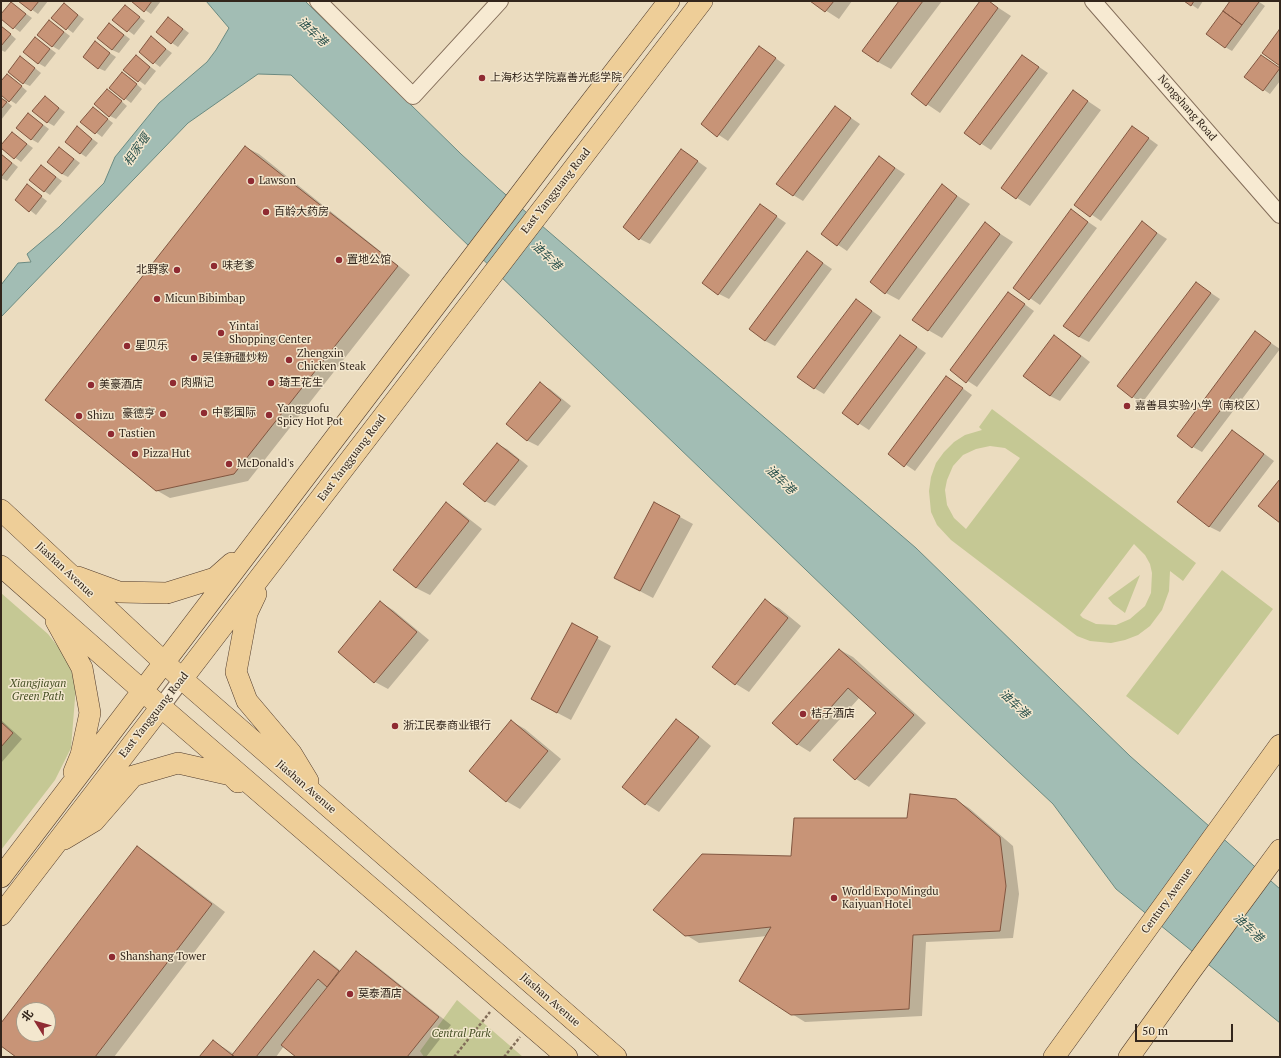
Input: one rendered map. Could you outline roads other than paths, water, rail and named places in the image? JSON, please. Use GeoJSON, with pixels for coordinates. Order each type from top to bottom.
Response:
{"type":"FeatureCollection","features":[{"type":"Feature","properties":{"kind":"main road"},"geometry":{"type":"LineString","coordinates":[[1,877],[142,690],[256,543],[426,317],[669,1]]}},
{"type":"Feature","properties":{"kind":"main road","name":"East Yangguang Road"},"geometry":{"type":"LineString","coordinates":[[182,679],[702,1]]}},
{"type":"Feature","properties":{"kind":"main road","name":"Jiashan Avenue"},"geometry":{"type":"LineString","coordinates":[[1,510],[164,663],[616,1057]]}},
{"type":"Feature","properties":{"kind":"main road"},"geometry":{"type":"LineString","coordinates":[[70,574],[119,592],[167,593],[215,578],[256,543]]}},
{"type":"Feature","properties":{"kind":"main road"},"geometry":{"type":"LineString","coordinates":[[274,559],[247,613],[236,672],[247,701],[291,753],[317,797]]}},
{"type":"Feature","properties":{"kind":"main road"},"geometry":{"type":"LineString","coordinates":[[1,566],[269,801],[567,1057]]}},
{"type":"Feature","properties":{"kind":"main road"},"geometry":{"type":"LineString","coordinates":[[49,608],[82,668],[90,713],[80,755],[65,792]]}},
{"type":"Feature","properties":{"kind":"main road","name":"East Yangguang Road"},"geometry":{"type":"LineString","coordinates":[[1,915],[161,707]]}},
{"type":"Feature","properties":{"kind":"main road","name":"Century Avenue"},"geometry":{"type":"LineString","coordinates":[[1054,1057],[1280,745]]}},
{"type":"Feature","properties":{"kind":"main road"},"geometry":{"type":"LineString","coordinates":[[55,844],[94,821],[133,776],[178,763],[230,776],[256,799],[269,801]]}},
{"type":"Feature","properties":{"kind":"main road"},"geometry":{"type":"LineString","coordinates":[[1129,1057],[1280,850]]}},
{"type":"Feature","properties":{"kind":"street"},"geometry":{"type":"LineString","coordinates":[[318,1],[413,96],[500,1]]}},
{"type":"Feature","properties":{"kind":"street","name":"Nongshang Road"},"geometry":{"type":"LineString","coordinates":[[1093,1],[1280,215]]}},
{"type":"Feature","properties":{"kind":"street","name":"East Yangguang Road"},"geometry":{"type":"LineString","coordinates":[[161,707],[182,679]]}},
{"type":"Feature","properties":{"kind":"water"},"geometry":{"type":"Polygon","coordinates":[[[206,1],[305,1],[461,154],[498,188],[916,548],[1130,756],[1280,889],[1280,1023],[1116,889],[1053,804],[883,644],[291,75],[258,74],[188,123],[1,317],[1,285],[18,263],[31,262],[27,254],[59,227],[104,183],[115,157],[159,103],[207,62],[216,50],[229,28],[206,1]]]}},
{"type":"Feature","properties":{"kind":"place","name":"上海杉达学院嘉善光彪学院"},"geometry":{"type":"Point","coordinates":[482,78]}},
{"type":"Feature","properties":{"kind":"place","name":"Lawson"},"geometry":{"type":"Point","coordinates":[251,181]}},
{"type":"Feature","properties":{"kind":"place","name":"百龄大药房"},"geometry":{"type":"Point","coordinates":[266,212]}},
{"type":"Feature","properties":{"kind":"place","name":"置地公馆"},"geometry":{"type":"Point","coordinates":[339,260]}},
{"type":"Feature","properties":{"kind":"place","name":"味老爹"},"geometry":{"type":"Point","coordinates":[214,266]}},
{"type":"Feature","properties":{"kind":"place","name":"北野家"},"geometry":{"type":"Point","coordinates":[177,270]}},
{"type":"Feature","properties":{"kind":"place","name":"Micun Bibimbap"},"geometry":{"type":"Point","coordinates":[157,299]}},
{"type":"Feature","properties":{"kind":"place","name":"Yintai Shopping Center"},"geometry":{"type":"Point","coordinates":[221,333]}},
{"type":"Feature","properties":{"kind":"place","name":"星贝乐"},"geometry":{"type":"Point","coordinates":[127,346]}},
{"type":"Feature","properties":{"kind":"place","name":"吴佳新疆炒粉"},"geometry":{"type":"Point","coordinates":[194,358]}},
{"type":"Feature","properties":{"kind":"place","name":"Zhengxin Chicken Steak"},"geometry":{"type":"Point","coordinates":[289,360]}},
{"type":"Feature","properties":{"kind":"place","name":"肉鼎记"},"geometry":{"type":"Point","coordinates":[173,383]}},
{"type":"Feature","properties":{"kind":"place","name":"琦王花生"},"geometry":{"type":"Point","coordinates":[271,383]}},
{"type":"Feature","properties":{"kind":"place","name":"美豪酒店"},"geometry":{"type":"Point","coordinates":[91,385]}},
{"type":"Feature","properties":{"kind":"place","name":"嘉善县实验小学（南校区）"},"geometry":{"type":"Point","coordinates":[1127,406]}},
{"type":"Feature","properties":{"kind":"place","name":"中影国际"},"geometry":{"type":"Point","coordinates":[204,413]}},
{"type":"Feature","properties":{"kind":"place","name":"豪德亨"},"geometry":{"type":"Point","coordinates":[163,414]}},
{"type":"Feature","properties":{"kind":"place","name":"Yangguofu Spicy Hot Pot"},"geometry":{"type":"Point","coordinates":[269,415]}},
{"type":"Feature","properties":{"kind":"place","name":"Shizu"},"geometry":{"type":"Point","coordinates":[79,416]}},
{"type":"Feature","properties":{"kind":"place","name":"Tastien"},"geometry":{"type":"Point","coordinates":[111,434]}},
{"type":"Feature","properties":{"kind":"place","name":"Pizza Hut"},"geometry":{"type":"Point","coordinates":[135,454]}},
{"type":"Feature","properties":{"kind":"place","name":"McDonald's"},"geometry":{"type":"Point","coordinates":[229,464]}},
{"type":"Feature","properties":{"kind":"place","name":"桔子酒店"},"geometry":{"type":"Point","coordinates":[803,714]}},
{"type":"Feature","properties":{"kind":"place","name":"浙江民泰商业银行"},"geometry":{"type":"Point","coordinates":[395,726]}},
{"type":"Feature","properties":{"kind":"place","name":"World Expo Mingdu Kaiyuan Hotel"},"geometry":{"type":"Point","coordinates":[834,898]}},
{"type":"Feature","properties":{"kind":"place","name":"Shanshang Tower"},"geometry":{"type":"Point","coordinates":[112,957]}},
{"type":"Feature","properties":{"kind":"place","name":"莫泰酒店"},"geometry":{"type":"Point","coordinates":[350,994]}},
{"type":"Feature","properties":{"kind":"water label","name":"油车港"},"geometry":{"type":"Point","coordinates":[312,32]}},
{"type":"Feature","properties":{"kind":"water label","name":"相家堰"},"geometry":{"type":"Point","coordinates":[137,150]}},
{"type":"Feature","properties":{"kind":"water label","name":"油车港"},"geometry":{"type":"Point","coordinates":[546,256]}},
{"type":"Feature","properties":{"kind":"water label","name":"油车港"},"geometry":{"type":"Point","coordinates":[780,480]}},
{"type":"Feature","properties":{"kind":"water label","name":"油车港"},"geometry":{"type":"Point","coordinates":[1014,704]}},
{"type":"Feature","properties":{"kind":"water label","name":"油车港"},"geometry":{"type":"Point","coordinates":[1248,928]}},
{"type":"Feature","properties":{"kind":"park label","name":"Xiangjiayan Green Path"},"geometry":{"type":"Point","coordinates":[38,690]}},
{"type":"Feature","properties":{"kind":"park label","name":"Central Park"},"geometry":{"type":"Point","coordinates":[461,1034]}}]}
